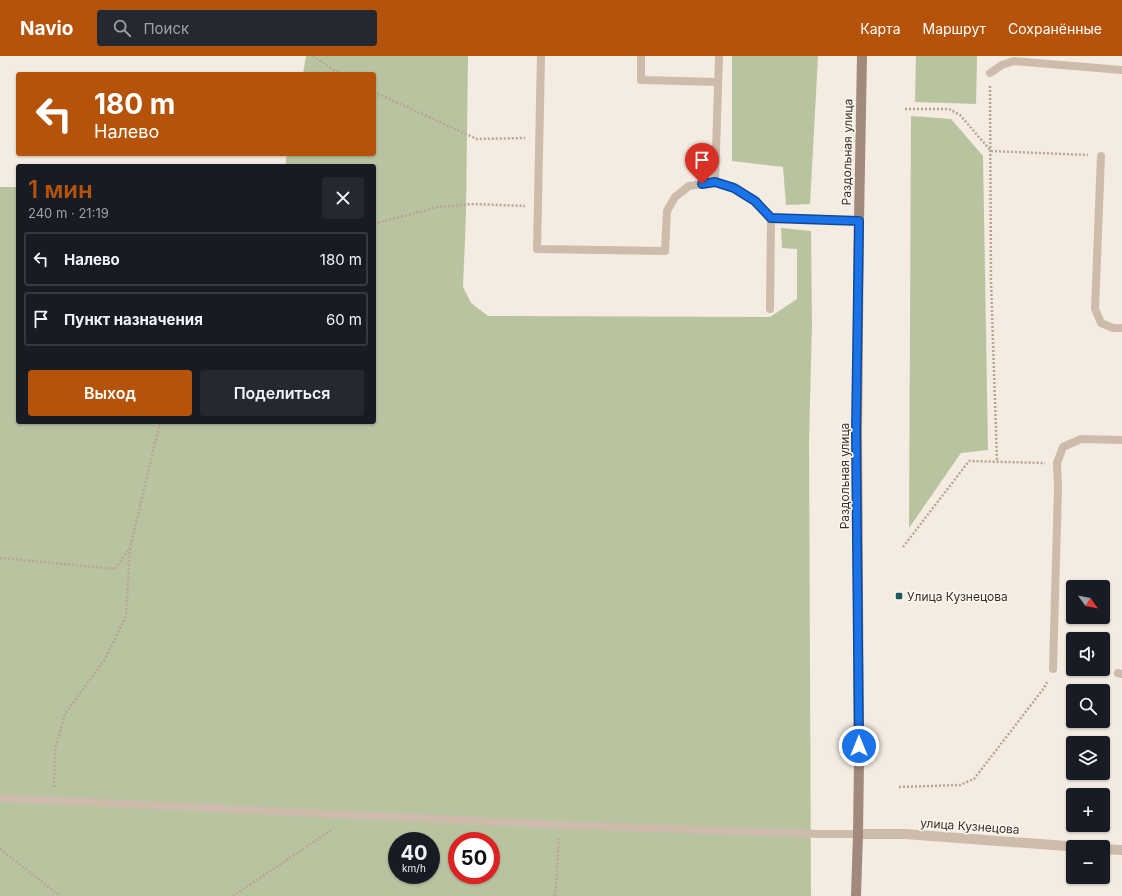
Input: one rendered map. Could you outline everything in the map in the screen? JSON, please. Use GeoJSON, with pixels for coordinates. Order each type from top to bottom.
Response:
{"type":"FeatureCollection","features":[{"type":"Feature","properties":{"kind":"main road","name":"Раздольная улица"},"geometry":{"type":"LineString","coordinates":[[856,896],[859,762],[856,432],[862,56]]}},
{"type":"Feature","properties":{"kind":"street","name":"улица Кузнецова"},"geometry":{"type":"LineString","coordinates":[[858,834],[905,834],[1066,846]]}},
{"type":"Feature","properties":{"kind":"street"},"geometry":{"type":"LineString","coordinates":[[1110,849],[1122,850]]}},
{"type":"Feature","properties":{"kind":"lane"},"geometry":{"type":"LineString","coordinates":[[541,56],[538,249],[665,251],[667,211],[676,197],[689,186],[715,182],[734,188],[755,201],[771,218],[770,308]]}},
{"type":"Feature","properties":{"kind":"lane"},"geometry":{"type":"LineString","coordinates":[[641,56],[641,80],[718,82]]}},
{"type":"Feature","properties":{"kind":"lane"},"geometry":{"type":"LineString","coordinates":[[715,182],[719,56]]}},
{"type":"Feature","properties":{"kind":"lane"},"geometry":{"type":"LineString","coordinates":[[990,73],[1002,65],[1014,61],[1122,70]]}},
{"type":"Feature","properties":{"kind":"lane"},"geometry":{"type":"LineString","coordinates":[[1101,156],[1095,309],[1101,322],[1114,328],[1122,328]]}},
{"type":"Feature","properties":{"kind":"lane"},"geometry":{"type":"LineString","coordinates":[[771,218],[859,221]]}},
{"type":"Feature","properties":{"kind":"lane"},"geometry":{"type":"LineString","coordinates":[[1054,669],[1058,488],[1057,463],[1063,446],[1081,439],[1122,440]]}},
{"type":"Feature","properties":{"kind":"lane"},"geometry":{"type":"LineString","coordinates":[[0,798],[560,825],[813,834],[858,834]]}},
{"type":"Feature","properties":{"kind":"path"},"geometry":{"type":"LineString","coordinates":[[313,56],[337,72]]}},
{"type":"Feature","properties":{"kind":"path"},"geometry":{"type":"LineString","coordinates":[[990,73],[991,282],[997,461]]}},
{"type":"Feature","properties":{"kind":"path"},"geometry":{"type":"LineString","coordinates":[[376,93],[477,139],[539,138]]}},
{"type":"Feature","properties":{"kind":"path"},"geometry":{"type":"LineString","coordinates":[[905,109],[949,109],[960,114],[991,151],[1101,156]]}},
{"type":"Feature","properties":{"kind":"path"},"geometry":{"type":"LineString","coordinates":[[376,223],[437,207],[474,204],[538,207]]}},
{"type":"Feature","properties":{"kind":"path"},"geometry":{"type":"LineString","coordinates":[[53,800],[55,750],[65,714],[105,659],[126,616],[130,548],[160,424]]}},
{"type":"Feature","properties":{"kind":"path"},"geometry":{"type":"LineString","coordinates":[[904,547],[969,461],[1057,463]]}},
{"type":"Feature","properties":{"kind":"path"},"geometry":{"type":"LineString","coordinates":[[0,558],[115,569],[130,548]]}},
{"type":"Feature","properties":{"kind":"path"},"geometry":{"type":"LineString","coordinates":[[899,787],[960,786],[974,779],[1044,688],[1054,669],[1120,674]]}},
{"type":"Feature","properties":{"kind":"path"},"geometry":{"type":"LineString","coordinates":[[233,896],[354,815]]}},
{"type":"Feature","properties":{"kind":"path"},"geometry":{"type":"LineString","coordinates":[[554,896],[556,889],[560,825]]}},
{"type":"Feature","properties":{"kind":"path"},"geometry":{"type":"LineString","coordinates":[[0,849],[60,896]]}},
{"type":"Feature","properties":{"kind":"green space"},"geometry":{"type":"Polygon","coordinates":[[[306,56],[468,56],[466,213],[463,287],[471,303],[488,316],[770,317],[797,299],[797,249],[782,248],[781,228],[811,231],[812,323],[809,440],[811,896],[0,896],[0,187],[16,187],[16,424],[376,424],[376,164],[285,164],[287,156],[376,156],[376,72],[303,72],[306,56]]]}},
{"type":"Feature","properties":{"kind":"green space"},"geometry":{"type":"Polygon","coordinates":[[[732,56],[818,56],[810,204],[786,205],[783,167],[732,161],[732,56]]]}},
{"type":"Feature","properties":{"kind":"green space"},"geometry":{"type":"Polygon","coordinates":[[[916,56],[977,56],[976,104],[915,102],[916,56]]]}},
{"type":"Feature","properties":{"kind":"green space"},"geometry":{"type":"Polygon","coordinates":[[[911,116],[951,119],[983,156],[988,450],[961,453],[909,528],[911,116]]]}},
{"type":"Feature","properties":{"kind":"place","name":"Улица Кузнецова"},"geometry":{"type":"Point","coordinates":[899,596]}},
{"type":"Feature","properties":{"kind":"route"},"geometry":{"type":"LineString","coordinates":[[702,184],[715,182],[734,188],[755,201],[771,218],[859,221],[856,432],[859,746]]}}]}
